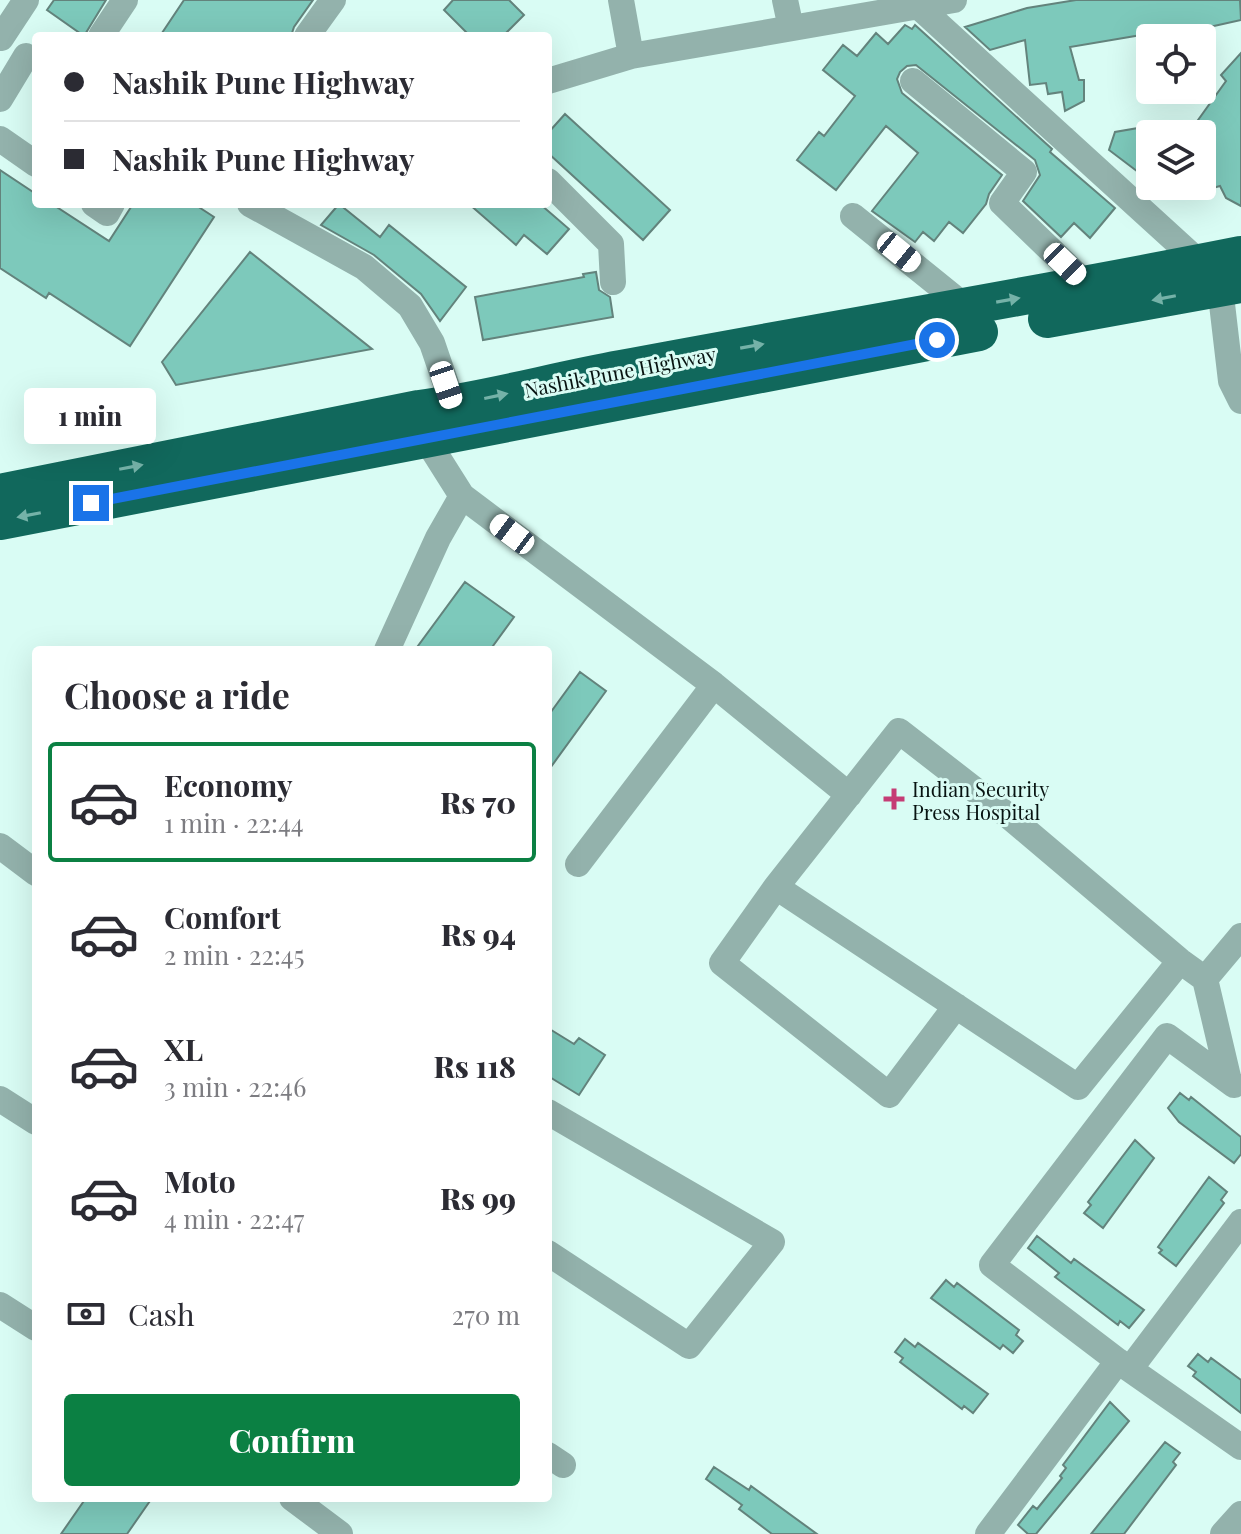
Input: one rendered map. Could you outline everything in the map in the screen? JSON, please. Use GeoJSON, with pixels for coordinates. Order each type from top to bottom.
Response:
{"type":"FeatureCollection","features":[{"type":"Feature","properties":{"kind":"highway","name":"Nashik Pune Highway"},"geometry":{"type":"LineString","coordinates":[[0,521],[440,430],[1220,278],[1241,255]]}},
{"type":"Feature","properties":{"kind":"highway","name":"Nashik Pune Highway"},"geometry":{"type":"LineString","coordinates":[[0,493],[440,430],[618,369],[1087,285],[1220,278]]}},
{"type":"Feature","properties":{"kind":"street"},"geometry":{"type":"LineString","coordinates":[[0,99],[31,60],[0,38],[26,0]]}},
{"type":"Feature","properties":{"kind":"street"},"geometry":{"type":"LineString","coordinates":[[104,32],[125,0]]}},
{"type":"Feature","properties":{"kind":"street"},"geometry":{"type":"LineString","coordinates":[[310,32],[333,0]]}},
{"type":"Feature","properties":{"kind":"street"},"geometry":{"type":"LineString","coordinates":[[621,0],[631,56]]}},
{"type":"Feature","properties":{"kind":"street"},"geometry":{"type":"LineString","coordinates":[[785,0],[791,28]]}},
{"type":"Feature","properties":{"kind":"street"},"geometry":{"type":"LineString","coordinates":[[552,80],[631,56],[954,0]]}},
{"type":"Feature","properties":{"kind":"street"},"geometry":{"type":"LineString","coordinates":[[914,5],[1220,278],[1231,381],[1241,401]]}},
{"type":"Feature","properties":{"kind":"street"},"geometry":{"type":"LineString","coordinates":[[913,81],[1024,172],[1002,203],[1087,285]]}},
{"type":"Feature","properties":{"kind":"street"},"geometry":{"type":"LineString","coordinates":[[0,139],[32,161]]}},
{"type":"Feature","properties":{"kind":"street"},"geometry":{"type":"LineString","coordinates":[[552,185],[611,244],[613,282]]}},
{"type":"Feature","properties":{"kind":"street"},"geometry":{"type":"LineString","coordinates":[[257,208],[364,267],[410,306],[432,343],[440,430],[462,496],[714,685],[849,795]]}},
{"type":"Feature","properties":{"kind":"street"},"geometry":{"type":"LineString","coordinates":[[853,216],[967,308]]}},
{"type":"Feature","properties":{"kind":"street"},"geometry":{"type":"LineString","coordinates":[[389,646],[438,538],[462,496]]}},
{"type":"Feature","properties":{"kind":"street"},"geometry":{"type":"LineString","coordinates":[[578,864],[714,685]]}},
{"type":"Feature","properties":{"kind":"street"},"geometry":{"type":"LineString","coordinates":[[956,1006],[889,1095],[722,963],[776,887],[899,731],[1011,818],[1193,970],[1235,1086]]}},
{"type":"Feature","properties":{"kind":"street"},"geometry":{"type":"LineString","coordinates":[[0,846],[32,870]]}},
{"type":"Feature","properties":{"kind":"street"},"geometry":{"type":"LineString","coordinates":[[776,887],[1078,1087],[1193,970],[1241,936]]}},
{"type":"Feature","properties":{"kind":"street"},"geometry":{"type":"LineString","coordinates":[[1235,1086],[1167,1036],[992,1265],[1124,1365],[1241,1447]]}},
{"type":"Feature","properties":{"kind":"street"},"geometry":{"type":"LineString","coordinates":[[0,1099],[32,1119]]}},
{"type":"Feature","properties":{"kind":"street"},"geometry":{"type":"LineString","coordinates":[[552,1114],[772,1242],[689,1346],[552,1256]]}},
{"type":"Feature","properties":{"kind":"street"},"geometry":{"type":"LineString","coordinates":[[988,1534],[1124,1365],[1233,1250],[1241,1222]]}},
{"type":"Feature","properties":{"kind":"street"},"geometry":{"type":"LineString","coordinates":[[0,1305],[32,1325]]}},
{"type":"Feature","properties":{"kind":"street"},"geometry":{"type":"LineString","coordinates":[[297,1502],[340,1534]]}},
{"type":"Feature","properties":{"kind":"street"},"geometry":{"type":"LineString","coordinates":[[1223,1534],[1241,1514]]}},
{"type":"Feature","properties":{"kind":"building"},"geometry":{"type":"Polygon","coordinates":[[[54,0],[106,0],[86,32],[78,32],[47,10],[54,0]]]}},
{"type":"Feature","properties":{"kind":"building"},"geometry":{"type":"Polygon","coordinates":[[[184,0],[313,0],[292,32],[163,32],[184,0]]]}},
{"type":"Feature","properties":{"kind":"building"},"geometry":{"type":"Polygon","coordinates":[[[453,0],[509,0],[524,15],[507,32],[466,32],[444,10],[453,0]]]}},
{"type":"Feature","properties":{"kind":"building"},"geometry":{"type":"Polygon","coordinates":[[[1076,0],[1240,0],[1241,20],[1216,26],[1136,24],[1136,36],[1070,47],[1079,80],[1084,80],[1084,101],[1065,111],[1062,92],[1048,94],[1046,83],[1030,85],[1025,40],[990,50],[965,27],[1027,8],[1076,0]]]}},
{"type":"Feature","properties":{"kind":"building"},"geometry":{"type":"Polygon","coordinates":[[[905,25],[912,29],[915,25],[1052,149],[1050,152],[1115,208],[1090,238],[1074,223],[1061,237],[1023,201],[1040,175],[1035,160],[916,65],[907,66],[900,72],[897,79],[902,93],[1002,175],[986,204],[963,233],[949,222],[934,241],[923,232],[915,242],[872,211],[918,153],[886,126],[836,190],[797,160],[819,132],[824,136],[855,96],[823,70],[843,45],[857,56],[876,33],[888,44],[905,25]]]}},
{"type":"Feature","properties":{"kind":"building"},"geometry":{"type":"Polygon","coordinates":[[[1241,53],[1241,206],[1226,198],[1220,186],[1216,187],[1216,120],[1198,120],[1210,104],[1216,104],[1216,95],[1226,81],[1221,75],[1241,53]]]}},
{"type":"Feature","properties":{"kind":"building"},"geometry":{"type":"Polygon","coordinates":[[[565,114],[670,210],[643,240],[552,157],[552,129],[565,114]]]}},
{"type":"Feature","properties":{"kind":"building"},"geometry":{"type":"Polygon","coordinates":[[[1136,128],[1136,170],[1109,150],[1115,132],[1136,128]]]}},
{"type":"Feature","properties":{"kind":"building"},"geometry":{"type":"Polygon","coordinates":[[[0,170],[32,191],[32,208],[58,208],[109,241],[130,208],[200,208],[214,217],[130,346],[49,293],[46,298],[0,268],[0,170]]]}},
{"type":"Feature","properties":{"kind":"building"},"geometry":{"type":"Polygon","coordinates":[[[336,208],[344,208],[380,237],[389,225],[466,287],[440,321],[421,294],[374,255],[321,225],[336,208]]]}},
{"type":"Feature","properties":{"kind":"building"},"geometry":{"type":"Polygon","coordinates":[[[474,208],[545,208],[569,229],[547,254],[524,235],[516,245],[474,208]]]}},
{"type":"Feature","properties":{"kind":"building"},"geometry":{"type":"Polygon","coordinates":[[[250,252],[372,349],[176,385],[162,362],[250,252]]]}},
{"type":"Feature","properties":{"kind":"building"},"geometry":{"type":"Polygon","coordinates":[[[596,272],[599,290],[610,297],[613,317],[483,340],[475,297],[584,277],[583,274],[596,272]]]}},
{"type":"Feature","properties":{"kind":"building"},"geometry":{"type":"Polygon","coordinates":[[[465,582],[514,617],[493,646],[418,646],[465,582]]]}},
{"type":"Feature","properties":{"kind":"building"},"geometry":{"type":"Polygon","coordinates":[[[580,672],[606,691],[552,765],[552,710],[580,672]]]}},
{"type":"Feature","properties":{"kind":"building"},"geometry":{"type":"Polygon","coordinates":[[[552,1030],[574,1044],[579,1038],[605,1055],[579,1095],[552,1078],[552,1030]]]}},
{"type":"Feature","properties":{"kind":"building"},"geometry":{"type":"Polygon","coordinates":[[[1180,1093],[1189,1100],[1191,1097],[1241,1137],[1241,1154],[1234,1163],[1179,1122],[1168,1108],[1180,1093]]]}},
{"type":"Feature","properties":{"kind":"building"},"geometry":{"type":"Polygon","coordinates":[[[1135,1140],[1154,1158],[1103,1228],[1084,1213],[1091,1205],[1088,1202],[1135,1140]]]}},
{"type":"Feature","properties":{"kind":"building"},"geometry":{"type":"Polygon","coordinates":[[[1209,1177],[1227,1192],[1221,1200],[1224,1203],[1176,1266],[1159,1253],[1162,1250],[1158,1247],[1209,1177]]]}},
{"type":"Feature","properties":{"kind":"building"},"geometry":{"type":"Polygon","coordinates":[[[1037,1236],[1071,1263],[1074,1259],[1144,1310],[1129,1328],[1120,1321],[1118,1325],[1055,1277],[1059,1273],[1028,1248],[1037,1236]]]}},
{"type":"Feature","properties":{"kind":"building"},"geometry":{"type":"Polygon","coordinates":[[[946,1280],[954,1287],[957,1283],[1019,1330],[1016,1335],[1023,1341],[1013,1353],[1003,1345],[1000,1349],[931,1298],[946,1280]]]}},
{"type":"Feature","properties":{"kind":"building"},"geometry":{"type":"Polygon","coordinates":[[[905,1339],[915,1347],[918,1343],[988,1394],[973,1413],[964,1406],[962,1409],[900,1362],[903,1358],[895,1352],[905,1339]]]}},
{"type":"Feature","properties":{"kind":"building"},"geometry":{"type":"Polygon","coordinates":[[[1198,1354],[1208,1362],[1211,1358],[1241,1380],[1241,1413],[1193,1376],[1196,1372],[1188,1366],[1198,1354]]]}},
{"type":"Feature","properties":{"kind":"building"},"geometry":{"type":"Polygon","coordinates":[[[1110,1402],[1129,1421],[1036,1534],[1028,1534],[1018,1525],[1033,1506],[1037,1509],[1062,1478],[1060,1476],[1066,1468],[1063,1465],[1110,1402]]]}},
{"type":"Feature","properties":{"kind":"building"},"geometry":{"type":"Polygon","coordinates":[[[1165,1442],[1180,1453],[1173,1462],[1176,1465],[1124,1534],[1091,1534],[1165,1442]]]}},
{"type":"Feature","properties":{"kind":"building"},"geometry":{"type":"Polygon","coordinates":[[[714,1467],[749,1490],[751,1486],[817,1534],[772,1534],[739,1509],[742,1505],[706,1479],[714,1467]]]}},
{"type":"Feature","properties":{"kind":"building"},"geometry":{"type":"Polygon","coordinates":[[[83,1502],[149,1502],[127,1534],[61,1534],[83,1502]]]}},
{"type":"Feature","properties":{"kind":"place","name":"Indian Security Press Hospital"},"geometry":{"type":"Point","coordinates":[894,799]}},
{"type":"Feature","properties":{"kind":"route"},"geometry":{"type":"LineString","coordinates":[[91,503],[937,340]]}}]}
